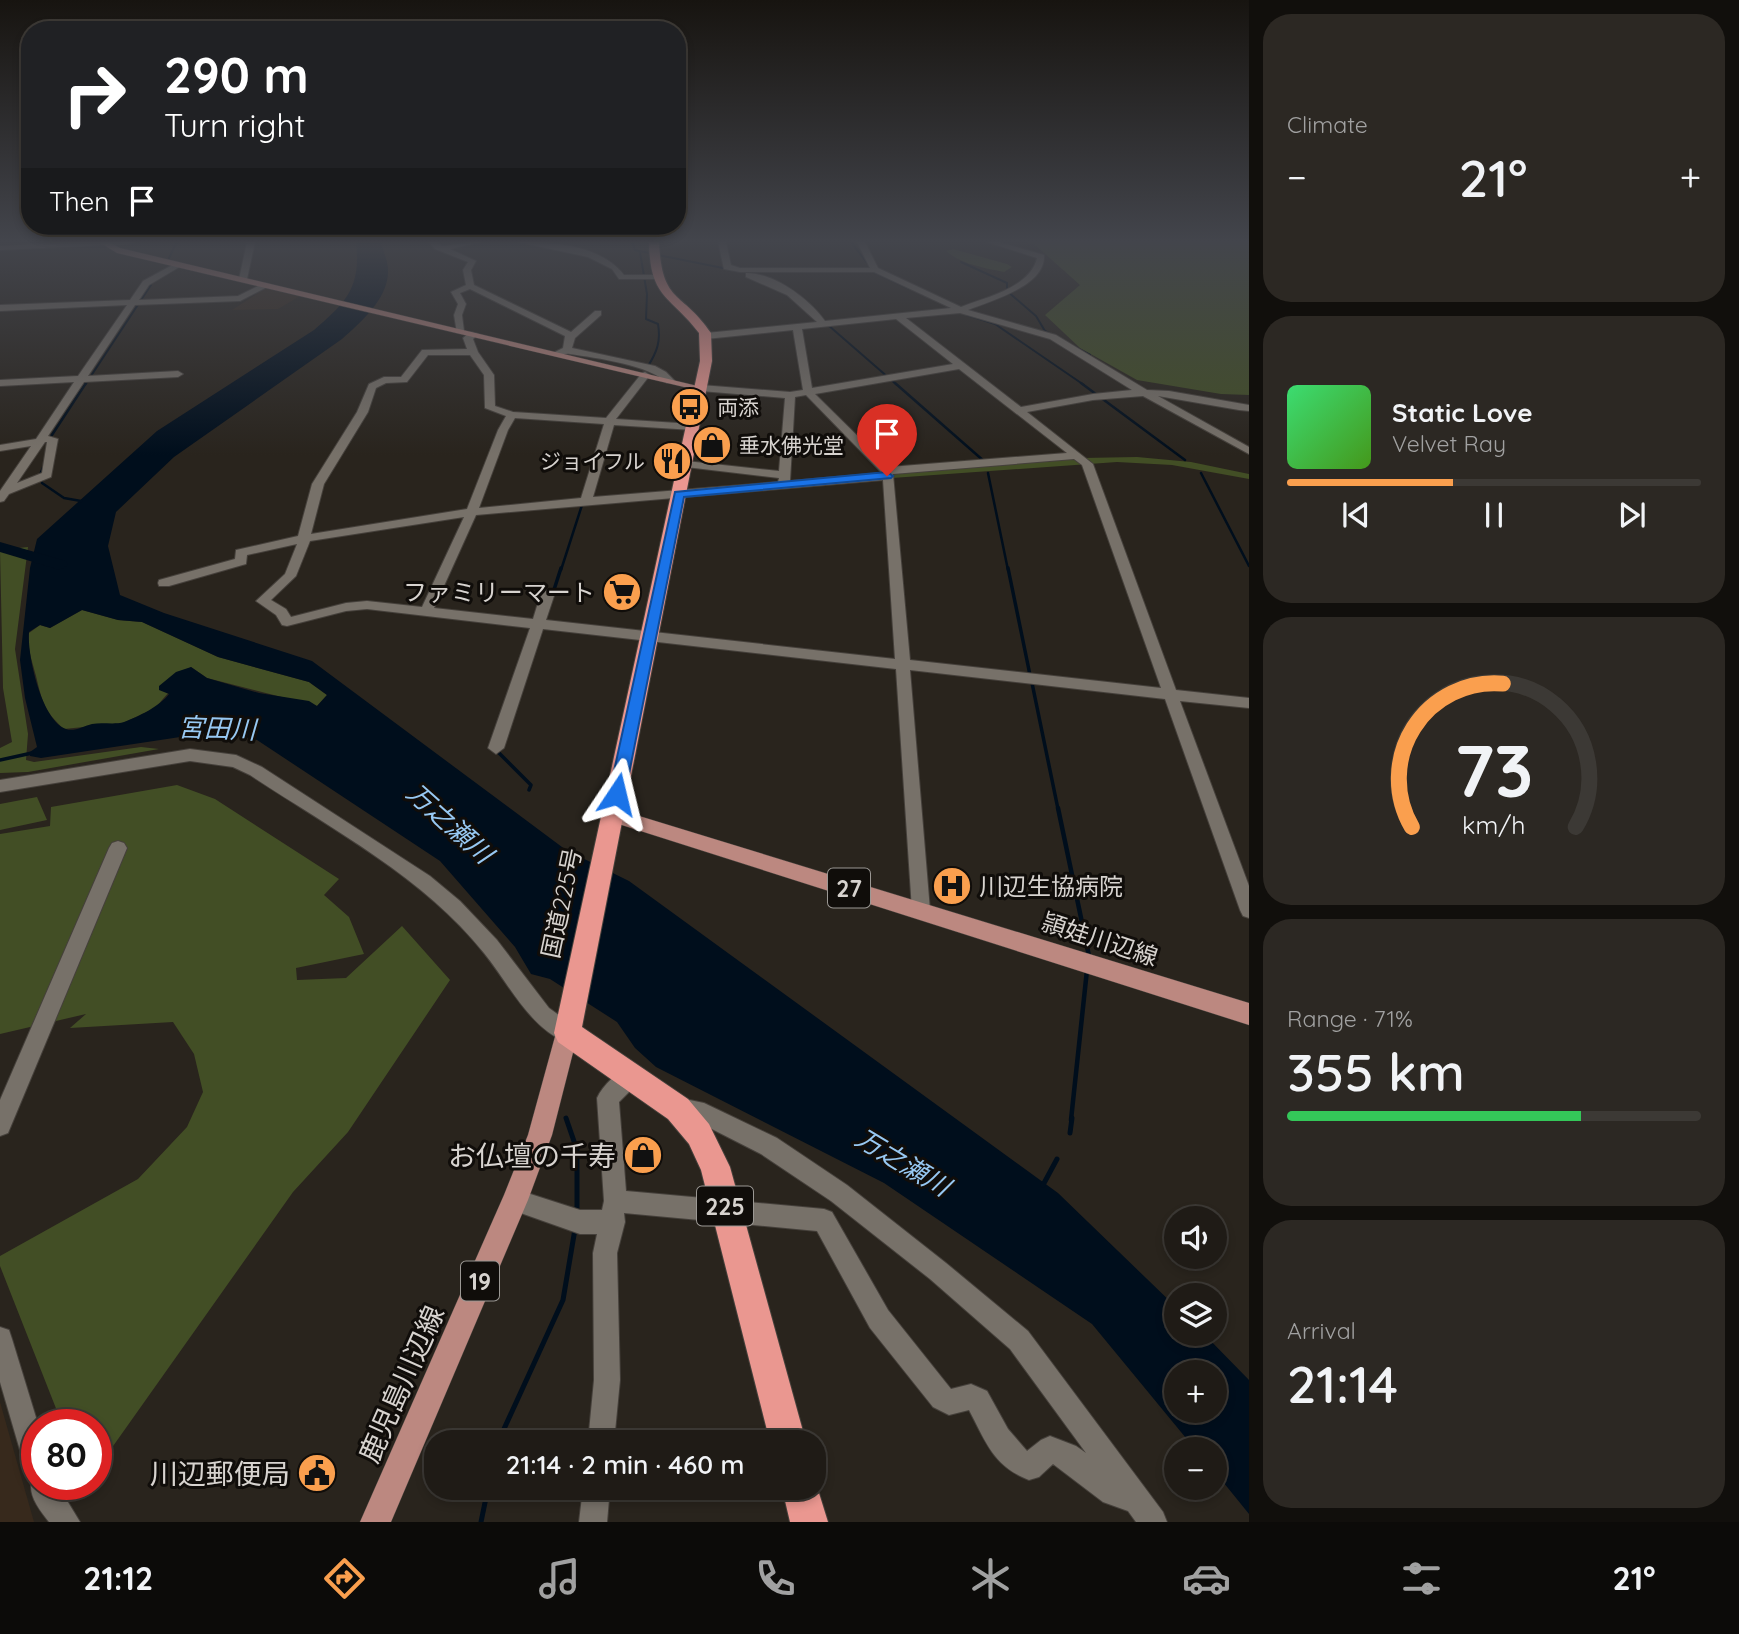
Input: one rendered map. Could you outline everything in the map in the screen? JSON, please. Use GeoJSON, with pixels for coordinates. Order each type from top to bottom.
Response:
{"type":"FeatureCollection","features":[{"type":"Feature","properties":{"kind":"highway"},"geometry":{"type":"LineString","coordinates":[[686,313],[701,327],[706,336]]}},
{"type":"Feature","properties":{"kind":"highway","name":"国道225号"},"geometry":{"type":"LineString","coordinates":[[567,1033],[686,464],[701,388],[706,336]]}},
{"type":"Feature","properties":{"kind":"highway","name":"225"},"geometry":{"type":"LineString","coordinates":[[567,1033],[678,1108],[699,1134],[715,1167],[785,1430]]}},
{"type":"Feature","properties":{"kind":"highway"},"geometry":{"type":"LineString","coordinates":[[803,1500],[809,1522]]}},
{"type":"Feature","properties":{"kind":"main road"},"geometry":{"type":"LineString","coordinates":[[385,313],[562,352],[701,388]]}},
{"type":"Feature","properties":{"kind":"main road","name":"頴娃川辺線"},"geometry":{"type":"LineString","coordinates":[[613,815],[1249,1014]]}},
{"type":"Feature","properties":{"kind":"main road","name":"鹿児島川辺線"},"geometry":{"type":"LineString","coordinates":[[375,1522],[515,1200],[540,1135],[567,1033]]}},
{"type":"Feature","properties":{"kind":"street"},"geometry":{"type":"LineString","coordinates":[[2,495],[45,439],[131,313]]}},
{"type":"Feature","properties":{"kind":"street"},"geometry":{"type":"LineString","coordinates":[[459,313],[460,331]]}},
{"type":"Feature","properties":{"kind":"street"},"geometry":{"type":"LineString","coordinates":[[524,313],[571,337]]}},
{"type":"Feature","properties":{"kind":"street"},"geometry":{"type":"LineString","coordinates":[[598,313],[571,337],[562,352],[644,366],[665,374],[670,380]]}},
{"type":"Feature","properties":{"kind":"street"},"geometry":{"type":"LineString","coordinates":[[814,313],[826,324]]}},
{"type":"Feature","properties":{"kind":"street"},"geometry":{"type":"LineString","coordinates":[[706,336],[938,313]]}},
{"type":"Feature","properties":{"kind":"street"},"geometry":{"type":"LineString","coordinates":[[971,313],[1053,337],[1249,451]]}},
{"type":"Feature","properties":{"kind":"street"},"geometry":{"type":"LineString","coordinates":[[900,318],[1087,464],[1249,910]]}},
{"type":"Feature","properties":{"kind":"street"},"geometry":{"type":"LineString","coordinates":[[797,327],[808,392],[887,473],[921,910]]}},
{"type":"Feature","properties":{"kind":"street"},"geometry":{"type":"LineString","coordinates":[[473,334],[468,338],[473,352],[489,375],[490,408],[512,415],[693,427]]}},
{"type":"Feature","properties":{"kind":"street"},"geometry":{"type":"LineString","coordinates":[[287,622],[281,612],[263,601],[289,578],[305,537],[313,494],[365,410],[375,383],[404,380],[425,352],[473,352]]}},
{"type":"Feature","properties":{"kind":"street"},"geometry":{"type":"LineString","coordinates":[[701,388],[790,395],[960,366]]}},
{"type":"Feature","properties":{"kind":"street"},"geometry":{"type":"LineString","coordinates":[[0,383],[178,374]]}},
{"type":"Feature","properties":{"kind":"street"},"geometry":{"type":"LineString","coordinates":[[584,503],[609,420],[645,375]]}},
{"type":"Feature","properties":{"kind":"street"},"geometry":{"type":"LineString","coordinates":[[1018,411],[1098,396],[1149,393],[1249,408]]}},
{"type":"Feature","properties":{"kind":"street"},"geometry":{"type":"LineString","coordinates":[[784,480],[790,395]]}},
{"type":"Feature","properties":{"kind":"street"},"geometry":{"type":"LineString","coordinates":[[426,612],[472,512],[503,430],[512,415]]}},
{"type":"Feature","properties":{"kind":"street"},"geometry":{"type":"LineString","coordinates":[[0,448],[45,439]]}},
{"type":"Feature","properties":{"kind":"street"},"geometry":{"type":"LineString","coordinates":[[2,495],[47,475],[45,439]]}},
{"type":"Feature","properties":{"kind":"street"},"geometry":{"type":"LineString","coordinates":[[164,583],[242,561],[240,553],[305,537],[416,517],[679,494],[784,480],[1076,456]]}},
{"type":"Feature","properties":{"kind":"street"},"geometry":{"type":"LineString","coordinates":[[686,464],[784,480]]}},
{"type":"Feature","properties":{"kind":"street"},"geometry":{"type":"LineString","coordinates":[[496,748],[541,625],[548,593]]}},
{"type":"Feature","properties":{"kind":"street"},"geometry":{"type":"LineString","coordinates":[[287,622],[346,607],[367,605],[1249,703]]}},
{"type":"Feature","properties":{"kind":"street"},"geometry":{"type":"LineString","coordinates":[[281,636],[287,622]]}},
{"type":"Feature","properties":{"kind":"street"},"geometry":{"type":"LineString","coordinates":[[0,786],[190,755],[214,756],[236,761],[256,771],[424,881],[454,907],[490,946],[542,1015],[567,1033]]}},
{"type":"Feature","properties":{"kind":"street"},"geometry":{"type":"LineString","coordinates":[[0,1125],[118,848]]}},
{"type":"Feature","properties":{"kind":"street"},"geometry":{"type":"LineString","coordinates":[[602,1430],[607,1380],[605,1253],[614,1212],[608,1098],[631,1076]]}},
{"type":"Feature","properties":{"kind":"street"},"geometry":{"type":"LineString","coordinates":[[678,1108],[704,1114],[769,1146],[839,1193],[1018,1340],[1153,1522]]}},
{"type":"Feature","properties":{"kind":"street"},"geometry":{"type":"LineString","coordinates":[[515,1200],[573,1220],[614,1212],[726,1210],[824,1220],[879,1319],[942,1398],[949,1402],[971,1397],[978,1400],[1007,1452],[1019,1464],[1029,1467],[1050,1449],[1068,1455],[1113,1492],[1137,1500]]}},
{"type":"Feature","properties":{"kind":"street"},"geometry":{"type":"LineString","coordinates":[[0,1339],[21,1410]]}},
{"type":"Feature","properties":{"kind":"street"},"geometry":{"type":"LineString","coordinates":[[49,1500],[66,1522]]}},
{"type":"Feature","properties":{"kind":"street"},"geometry":{"type":"LineString","coordinates":[[593,1522],[596,1500]]}},
{"type":"Feature","properties":{"kind":"shaded area"},"geometry":{"type":"Polygon","coordinates":[[[0,1402],[21,1476],[21,1500],[28,1500],[34,1522],[0,1522],[0,1402]]]}},
{"type":"Feature","properties":{"kind":"green space"},"geometry":{"type":"Polygon","coordinates":[[[1249,313],[1249,395],[1221,394],[1137,380],[1080,348],[1045,315],[1249,313]]]}},
{"type":"Feature","properties":{"kind":"green space"},"geometry":{"type":"Polygon","coordinates":[[[1137,457],[1191,462],[1249,474],[1249,479],[1172,465],[1117,462],[892,478],[893,474],[1082,458],[1137,457]]]}},
{"type":"Feature","properties":{"kind":"green space"},"geometry":{"type":"Polygon","coordinates":[[[28,547],[15,649],[28,734],[26,760],[34,762],[141,747],[159,749],[28,772],[0,773],[0,748],[12,742],[3,688],[0,550],[28,547]]]}},
{"type":"Feature","properties":{"kind":"green space"},"geometry":{"type":"Polygon","coordinates":[[[82,610],[118,620],[142,622],[218,657],[309,682],[327,695],[317,706],[207,678],[191,667],[155,708],[123,723],[64,729],[52,717],[42,699],[30,654],[29,633],[40,625],[50,628],[82,610]]]}},
{"type":"Feature","properties":{"kind":"green space"},"geometry":{"type":"Polygon","coordinates":[[[177,785],[215,799],[339,879],[324,895],[349,917],[364,954],[296,968],[297,980],[346,978],[402,926],[450,980],[348,1132],[293,1192],[112,1448],[112,1409],[56,1409],[0,1266],[0,1256],[138,1179],[187,1127],[203,1092],[194,1054],[173,1022],[70,1028],[86,1014],[0,1034],[0,834],[50,826],[51,807],[177,785]]]}},
{"type":"Feature","properties":{"kind":"green space"},"geometry":{"type":"Polygon","coordinates":[[[37,797],[47,820],[0,830],[0,804],[37,797]]]}},
{"type":"Feature","properties":{"kind":"water","name":"万之瀬川"},"geometry":{"type":"Polygon","coordinates":[[[333,313],[368,313],[342,339],[174,457],[116,512],[108,546],[120,595],[164,613],[312,661],[566,850],[629,881],[1058,1193],[1164,1295],[1164,1346],[1216,1346],[1249,1380],[1249,1514],[1227,1487],[1227,1437],[1185,1437],[1174,1423],[1227,1423],[1227,1360],[1164,1360],[1164,1411],[1092,1324],[884,1183],[656,1067],[635,1048],[617,1022],[550,979],[531,974],[515,947],[440,861],[257,740],[220,731],[41,758],[30,756],[30,752],[37,747],[25,698],[20,660],[30,568],[37,539],[157,431],[314,330],[333,313]],[[82,610],[50,628],[40,625],[29,632],[38,686],[43,701],[57,723],[69,730],[96,723],[120,723],[130,720],[160,703],[169,694],[159,690],[159,686],[176,672],[191,667],[207,678],[259,693],[309,701],[317,706],[327,695],[309,682],[218,657],[142,622],[118,620],[82,610]]]}},
{"type":"Feature","properties":{"kind":"waterway"},"geometry":{"type":"LineString","coordinates":[[85,385],[133,313]]}},
{"type":"Feature","properties":{"kind":"waterway"},"geometry":{"type":"LineString","coordinates":[[646,313],[646,319],[658,324],[659,330],[658,346],[648,366]]}},
{"type":"Feature","properties":{"kind":"waterway"},"geometry":{"type":"LineString","coordinates":[[1033,313],[1045,331],[1090,355]]}},
{"type":"Feature","properties":{"kind":"waterway"},"geometry":{"type":"LineString","coordinates":[[967,315],[995,324],[1084,385]]}},
{"type":"Feature","properties":{"kind":"waterway"},"geometry":{"type":"LineString","coordinates":[[828,325],[897,385]]}},
{"type":"Feature","properties":{"kind":"waterway"},"geometry":{"type":"LineString","coordinates":[[48,441],[86,383]]}},
{"type":"Feature","properties":{"kind":"waterway"},"geometry":{"type":"LineString","coordinates":[[895,383],[985,462]]}},
{"type":"Feature","properties":{"kind":"waterway"},"geometry":{"type":"LineString","coordinates":[[1081,383],[1185,460]]}},
{"type":"Feature","properties":{"kind":"waterway"},"geometry":{"type":"LineString","coordinates":[[44,465],[40,475],[42,483],[64,498],[81,501]]}},
{"type":"Feature","properties":{"kind":"waterway"},"geometry":{"type":"LineString","coordinates":[[988,473],[1008,570]]}},
{"type":"Feature","properties":{"kind":"waterway"},"geometry":{"type":"LineString","coordinates":[[1201,473],[1249,566]]}},
{"type":"Feature","properties":{"kind":"waterway"},"geometry":{"type":"LineString","coordinates":[[561,570],[582,505]]}},
{"type":"Feature","properties":{"kind":"waterway"},"geometry":{"type":"LineString","coordinates":[[0,547],[60,565]]}},
{"type":"Feature","properties":{"kind":"waterway"},"geometry":{"type":"LineString","coordinates":[[552,596],[561,568]]}},
{"type":"Feature","properties":{"kind":"waterway"},"geometry":{"type":"LineString","coordinates":[[1008,568],[1030,675]]}},
{"type":"Feature","properties":{"kind":"waterway"},"geometry":{"type":"LineString","coordinates":[[1032,683],[1058,809]]}},
{"type":"Feature","properties":{"kind":"waterway"},"geometry":{"type":"LineString","coordinates":[[499,749],[498,752],[531,785],[529,790]]}},
{"type":"Feature","properties":{"kind":"waterway","name":"宮田川"},"geometry":{"type":"LineString","coordinates":[[0,760],[32,753]]}},
{"type":"Feature","properties":{"kind":"waterway"},"geometry":{"type":"LineString","coordinates":[[1058,808],[1089,956]]}},
{"type":"Feature","properties":{"kind":"waterway"},"geometry":{"type":"LineString","coordinates":[[1071,1120],[1087,970]]}},
{"type":"Feature","properties":{"kind":"waterway"},"geometry":{"type":"LineString","coordinates":[[566,1118],[577,1150],[577,1211]]}},
{"type":"Feature","properties":{"kind":"waterway"},"geometry":{"type":"LineString","coordinates":[[1070,1133],[1072,1118]]}},
{"type":"Feature","properties":{"kind":"waterway"},"geometry":{"type":"LineString","coordinates":[[1043,1185],[1057,1159]]}},
{"type":"Feature","properties":{"kind":"waterway"},"geometry":{"type":"LineString","coordinates":[[503,1430],[563,1300],[575,1229]]}},
{"type":"Feature","properties":{"kind":"waterway"},"geometry":{"type":"LineString","coordinates":[[481,1522],[486,1500]]}},
{"type":"Feature","properties":{"kind":"place","name":"両添"},"geometry":{"type":"Point","coordinates":[690,407]}},
{"type":"Feature","properties":{"kind":"place","name":"垂水佛光堂"},"geometry":{"type":"Point","coordinates":[712,445]}},
{"type":"Feature","properties":{"kind":"place","name":"ジョイフル"},"geometry":{"type":"Point","coordinates":[672,461]}},
{"type":"Feature","properties":{"kind":"place","name":"ファミリーマート"},"geometry":{"type":"Point","coordinates":[622,592]}},
{"type":"Feature","properties":{"kind":"place","name":"川辺生協病院"},"geometry":{"type":"Point","coordinates":[952,886]}},
{"type":"Feature","properties":{"kind":"place","name":"お仏壇の千寿"},"geometry":{"type":"Point","coordinates":[643,1155]}},
{"type":"Feature","properties":{"kind":"place","name":"川辺郵便局"},"geometry":{"type":"Point","coordinates":[317,1473]}},
{"type":"Feature","properties":{"kind":"route"},"geometry":{"type":"LineString","coordinates":[[617,794],[679,494],[887,476]]}}]}
